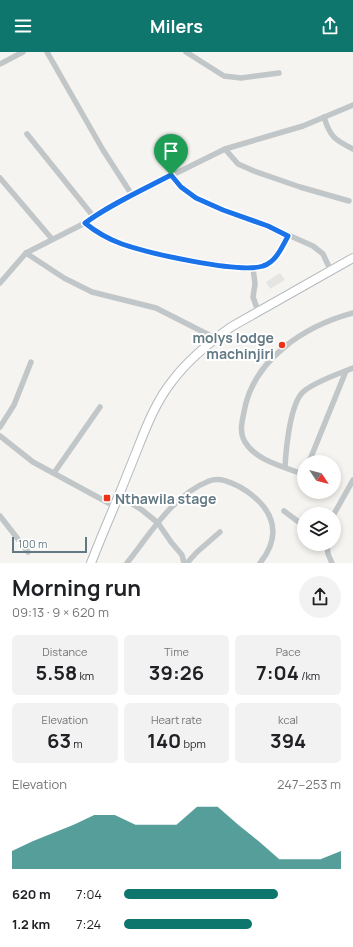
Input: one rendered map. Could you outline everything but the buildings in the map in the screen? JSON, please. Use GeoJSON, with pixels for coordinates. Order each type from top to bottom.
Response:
{"type":"FeatureCollection","features":[{"type":"Feature","properties":{"kind":"main road"},"geometry":{"type":"LineString","coordinates":[[91,563],[142,436],[156,406],[172,381],[184,366],[215,338],[258,311],[353,258]]}},
{"type":"Feature","properties":{"kind":"street"},"geometry":{"type":"LineString","coordinates":[[0,64],[23,52]]}},
{"type":"Feature","properties":{"kind":"street"},"geometry":{"type":"LineString","coordinates":[[47,52],[103,150],[132,196]]}},
{"type":"Feature","properties":{"kind":"street"},"geometry":{"type":"LineString","coordinates":[[186,52],[224,76],[241,78],[279,73]]}},
{"type":"Feature","properties":{"kind":"street"},"geometry":{"type":"LineString","coordinates":[[0,283],[26,253],[85,223],[93,216],[171,175],[225,149],[288,131],[353,105]]}},
{"type":"Feature","properties":{"kind":"street"},"geometry":{"type":"LineString","coordinates":[[324,117],[331,134],[336,140],[353,149]]}},
{"type":"Feature","properties":{"kind":"street"},"geometry":{"type":"LineString","coordinates":[[27,134],[93,216]]}},
{"type":"Feature","properties":{"kind":"street"},"geometry":{"type":"LineString","coordinates":[[225,149],[238,164],[254,172],[349,201]]}},
{"type":"Feature","properties":{"kind":"street"},"geometry":{"type":"LineString","coordinates":[[171,175],[181,187],[196,198],[223,210],[268,226],[313,246],[323,254],[331,271]]}},
{"type":"Feature","properties":{"kind":"street"},"geometry":{"type":"LineString","coordinates":[[0,178],[52,239]]}},
{"type":"Feature","properties":{"kind":"street"},"geometry":{"type":"LineString","coordinates":[[85,223],[94,231],[122,244],[175,258],[245,269],[264,266],[271,262],[279,252],[288,236]]}},
{"type":"Feature","properties":{"kind":"street"},"geometry":{"type":"LineString","coordinates":[[26,253],[64,278],[92,292],[156,308],[215,338]]}},
{"type":"Feature","properties":{"kind":"street"},"geometry":{"type":"LineString","coordinates":[[253,268],[255,284],[253,296],[258,311]]}},
{"type":"Feature","properties":{"kind":"street"},"geometry":{"type":"LineString","coordinates":[[297,472],[271,462],[249,447],[241,431],[244,408],[260,371],[274,356],[293,341],[314,328],[337,317],[353,313]]}},
{"type":"Feature","properties":{"kind":"street"},"geometry":{"type":"LineString","coordinates":[[0,427],[14,405],[32,362]]}},
{"type":"Feature","properties":{"kind":"street"},"geometry":{"type":"LineString","coordinates":[[285,467],[286,450],[292,418],[299,396],[316,384],[353,368]]}},
{"type":"Feature","properties":{"kind":"street"},"geometry":{"type":"LineString","coordinates":[[312,455],[346,371]]}},
{"type":"Feature","properties":{"kind":"street"},"geometry":{"type":"LineString","coordinates":[[54,473],[100,407]]}},
{"type":"Feature","properties":{"kind":"street"},"geometry":{"type":"LineString","coordinates":[[0,436],[33,462],[114,506]]}},
{"type":"Feature","properties":{"kind":"street"},"geometry":{"type":"LineString","coordinates":[[127,563],[158,523],[184,495],[202,484],[216,479],[223,479],[231,482],[250,493],[269,512],[272,540],[260,563]]}},
{"type":"Feature","properties":{"kind":"street"},"geometry":{"type":"LineString","coordinates":[[338,507],[353,480]]}},
{"type":"Feature","properties":{"kind":"street"},"geometry":{"type":"LineString","coordinates":[[118,495],[142,510],[158,523],[182,555],[185,563],[220,532]]}},
{"type":"Feature","properties":{"kind":"street"},"geometry":{"type":"LineString","coordinates":[[284,511],[297,521]]}},
{"type":"Feature","properties":{"kind":"street"},"geometry":{"type":"LineString","coordinates":[[0,516],[28,552]]}},
{"type":"Feature","properties":{"kind":"street"},"geometry":{"type":"LineString","coordinates":[[328,551],[332,563]]}},
{"type":"Feature","properties":{"kind":"shaded area"},"geometry":{"type":"Polygon","coordinates":[[[280,273],[285,280],[270,289],[266,282],[280,273]]]}},
{"type":"Feature","properties":{"kind":"place","name":"molys lodge machinjiri"},"geometry":{"type":"Point","coordinates":[282,345]}},
{"type":"Feature","properties":{"kind":"place","name":"Nthawila stage"},"geometry":{"type":"Point","coordinates":[107,498]}},
{"type":"Feature","properties":{"kind":"route"},"geometry":{"type":"LineString","coordinates":[[171,175],[181,187],[196,198],[223,210],[238,214],[268,226],[288,236],[275,258],[264,266],[245,269],[204,263],[168,256],[122,244],[94,231],[85,223],[93,216],[171,175]]}}]}
